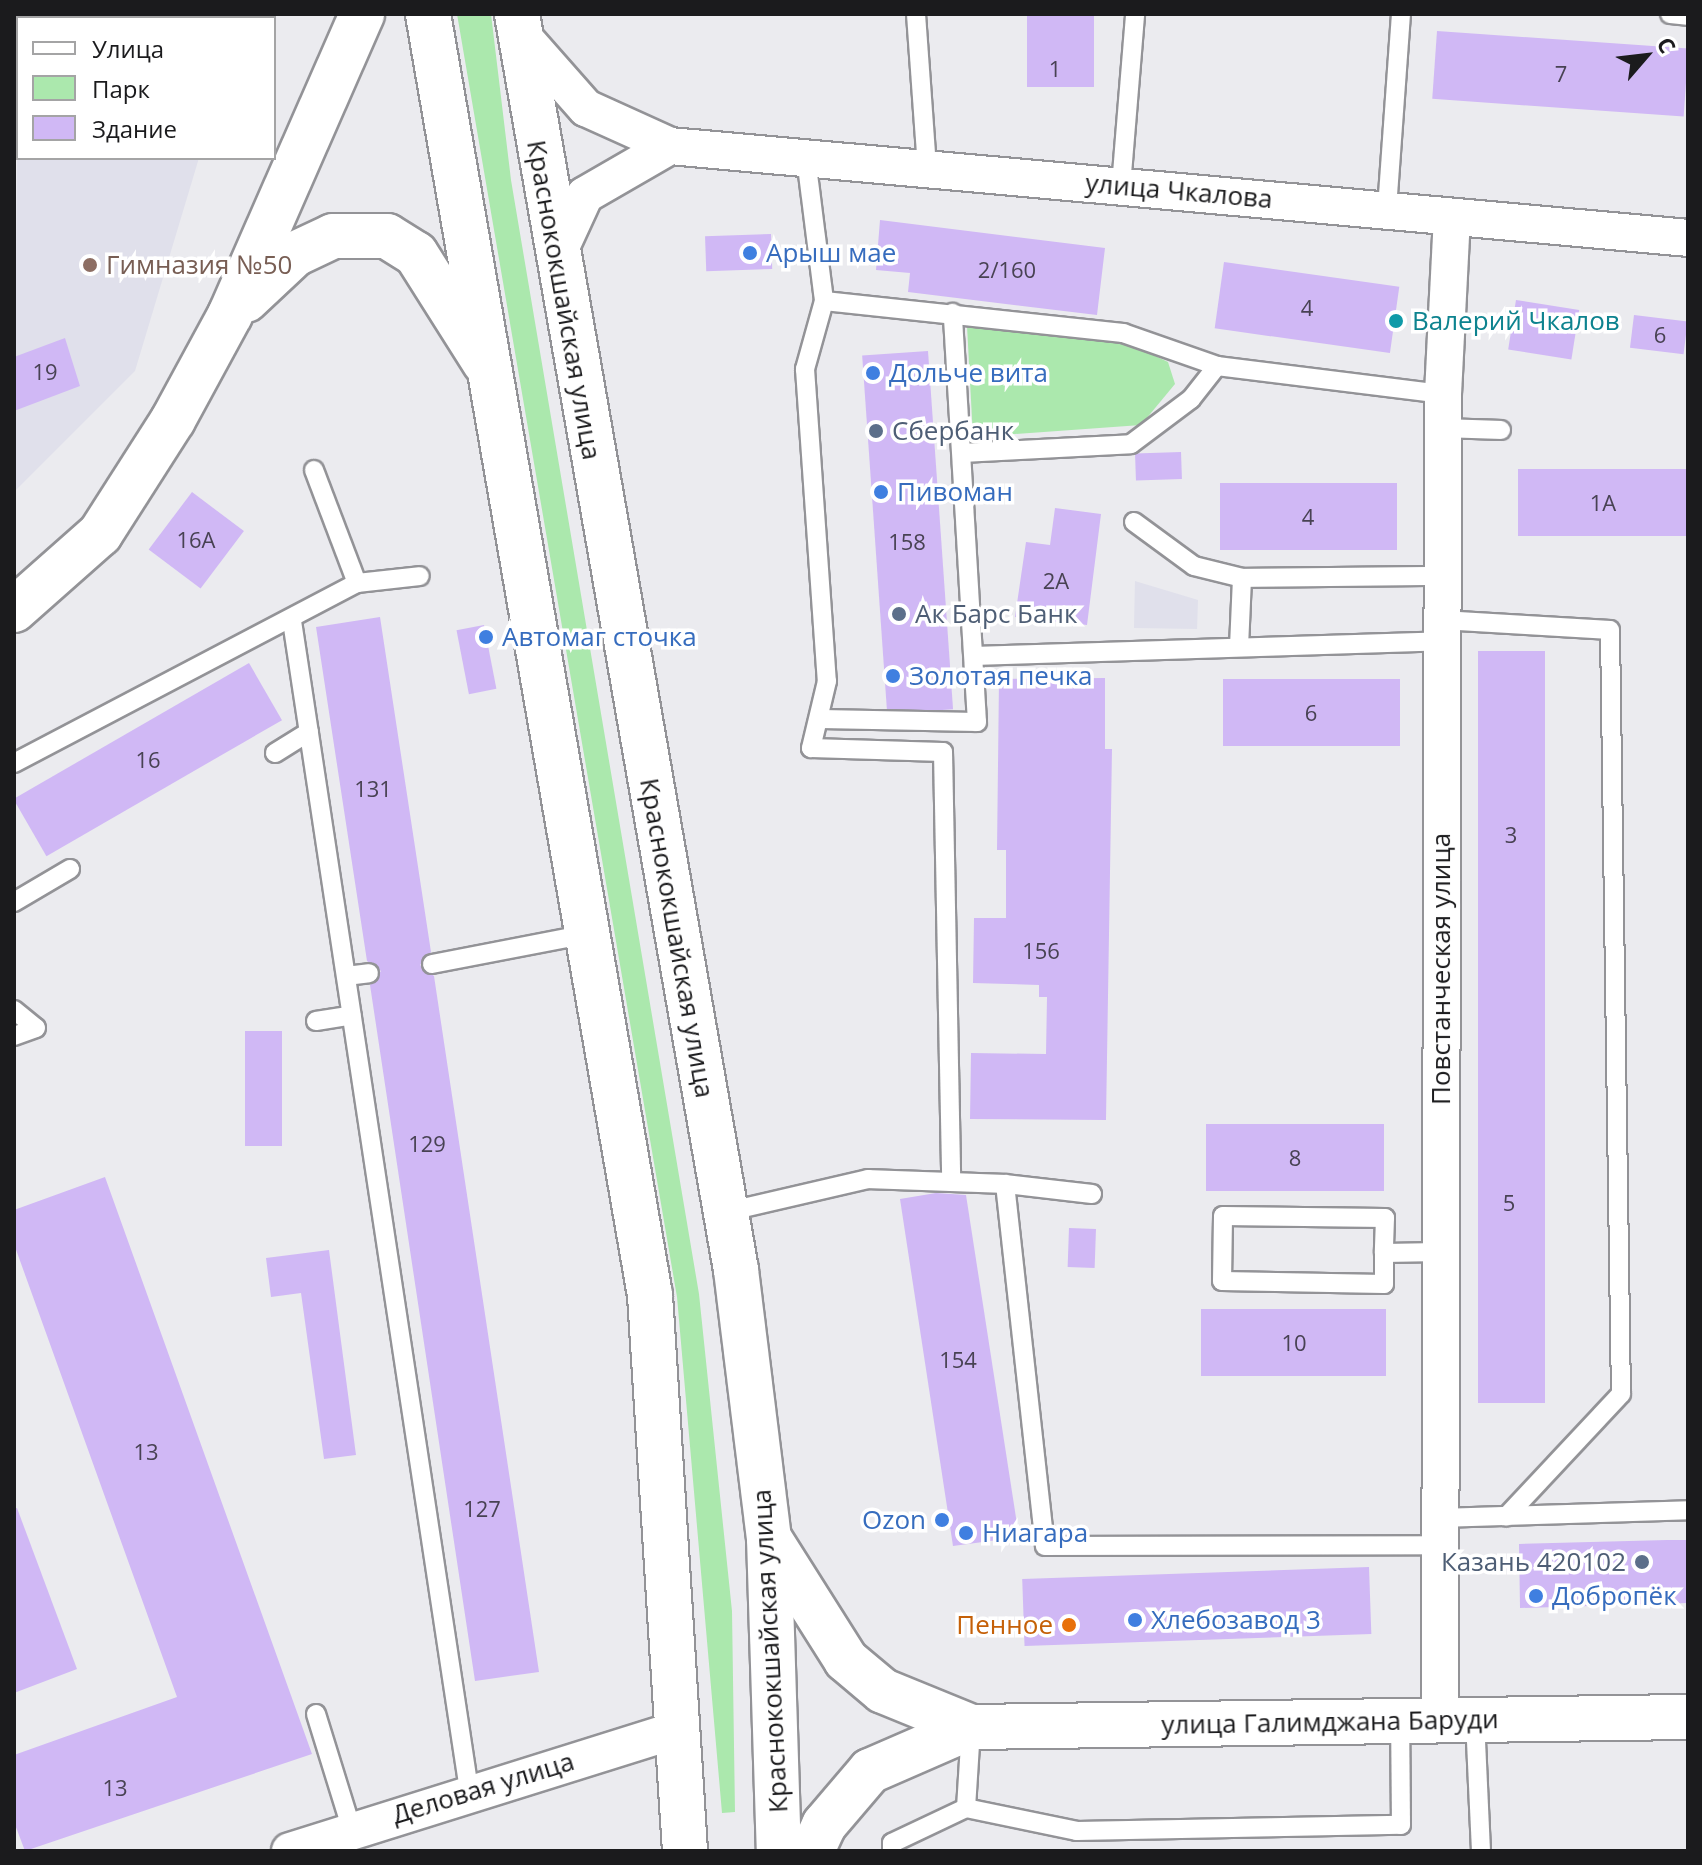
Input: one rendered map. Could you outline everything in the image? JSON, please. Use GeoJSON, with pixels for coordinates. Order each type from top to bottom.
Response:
{"type":"FeatureCollection","features":[{"type":"Feature","properties":{"kind":"main road"},"geometry":{"type":"LineString","coordinates":[[14,610],[100,534],[230,315],[362,14]]}},
{"type":"Feature","properties":{"kind":"main road"},"geometry":{"type":"LineString","coordinates":[[428,14],[590,933],[650,1295],[685,1851]]}},
{"type":"Feature","properties":{"kind":"main road","name":"Краснококшайская улица"},"geometry":{"type":"LineString","coordinates":[[517,23],[556,259],[726,1212],[769,1538],[779,1851]]}},
{"type":"Feature","properties":{"kind":"main road"},"geometry":{"type":"LineString","coordinates":[[230,315],[295,254],[333,236],[387,236],[416,254],[469,327],[490,375]]}},
{"type":"Feature","properties":{"kind":"main road","name":"улица Галимджана Баруди"},"geometry":{"type":"LineString","coordinates":[[769,1538],[846,1660],[883,1691],[971,1727]]}},
{"type":"Feature","properties":{"kind":"main road","name":"улица Галимджана Баруди"},"geometry":{"type":"LineString","coordinates":[[812,1851],[824,1825],[870,1771],[971,1727],[1688,1717]]}},
{"type":"Feature","properties":{"kind":"street","name":"улица Чкалова"},"geometry":{"type":"LineString","coordinates":[[517,23],[586,108],[670,146],[1688,238]]}},
{"type":"Feature","properties":{"kind":"street"},"geometry":{"type":"LineString","coordinates":[[556,259],[585,195],[670,146]]}},
{"type":"Feature","properties":{"kind":"street","name":"Повстанческая улица"},"geometry":{"type":"LineString","coordinates":[[1438,1719],[1443,411],[1452,218]]}},
{"type":"Feature","properties":{"kind":"street","name":"Деловая улица"},"geometry":{"type":"LineString","coordinates":[[290,1851],[469,1790],[677,1730]]}},
{"type":"Feature","properties":{"kind":"lane"},"geometry":{"type":"LineString","coordinates":[[916,14],[927,169]]}},
{"type":"Feature","properties":{"kind":"lane"},"geometry":{"type":"LineString","coordinates":[[1121,186],[1135,14]]}},
{"type":"Feature","properties":{"kind":"lane"},"geometry":{"type":"LineString","coordinates":[[1387,209],[1401,14]]}},
{"type":"Feature","properties":{"kind":"lane"},"geometry":{"type":"LineString","coordinates":[[1670,14],[1688,16]]}},
{"type":"Feature","properties":{"kind":"lane"},"geometry":{"type":"LineString","coordinates":[[806,158],[824,301],[805,369],[827,681],[821,719],[811,748],[943,752],[951,1182]]}},
{"type":"Feature","properties":{"kind":"lane"},"geometry":{"type":"LineString","coordinates":[[824,301],[1123,333],[1217,366],[1443,411],[1501,430]]}},
{"type":"Feature","properties":{"kind":"lane"},"geometry":{"type":"LineString","coordinates":[[821,719],[977,722],[953,313]]}},
{"type":"Feature","properties":{"kind":"lane"},"geometry":{"type":"LineString","coordinates":[[962,453],[1131,444],[1191,399],[1217,366]]}},
{"type":"Feature","properties":{"kind":"lane"},"geometry":{"type":"LineString","coordinates":[[314,470],[357,583]]}},
{"type":"Feature","properties":{"kind":"lane"},"geometry":{"type":"LineString","coordinates":[[1134,522],[1194,566],[1242,578],[1442,576]]}},
{"type":"Feature","properties":{"kind":"lane"},"geometry":{"type":"LineString","coordinates":[[14,763],[292,621],[357,583],[420,576]]}},
{"type":"Feature","properties":{"kind":"lane"},"geometry":{"type":"LineString","coordinates":[[1239,647],[1242,578]]}},
{"type":"Feature","properties":{"kind":"lane"},"geometry":{"type":"LineString","coordinates":[[292,621],[469,1790]]}},
{"type":"Feature","properties":{"kind":"lane"},"geometry":{"type":"LineString","coordinates":[[974,656],[1239,647],[1442,630],[1610,630],[1621,1394],[1506,1517]]}},
{"type":"Feature","properties":{"kind":"lane"},"geometry":{"type":"LineString","coordinates":[[275,753],[309,732]]}},
{"type":"Feature","properties":{"kind":"lane"},"geometry":{"type":"LineString","coordinates":[[14,902],[70,869]]}},
{"type":"Feature","properties":{"kind":"lane"},"geometry":{"type":"LineString","coordinates":[[432,964],[590,933]]}},
{"type":"Feature","properties":{"kind":"lane"},"geometry":{"type":"LineString","coordinates":[[346,976],[369,973]]}},
{"type":"Feature","properties":{"kind":"lane"},"geometry":{"type":"LineString","coordinates":[[14,1010],[36,1028],[14,1036]]}},
{"type":"Feature","properties":{"kind":"lane"},"geometry":{"type":"LineString","coordinates":[[316,1021],[352,1015]]}},
{"type":"Feature","properties":{"kind":"lane"},"geometry":{"type":"LineString","coordinates":[[726,1212],[868,1179],[1005,1184],[1092,1194]]}},
{"type":"Feature","properties":{"kind":"lane"},"geometry":{"type":"LineString","coordinates":[[1005,1184],[1045,1546],[1439,1532],[1506,1517],[1688,1510]]}},
{"type":"Feature","properties":{"kind":"lane"},"geometry":{"type":"LineString","coordinates":[[1223,1216],[1385,1218],[1384,1253],[1384,1284],[1222,1281],[1223,1216]]}},
{"type":"Feature","properties":{"kind":"lane"},"geometry":{"type":"LineString","coordinates":[[1384,1253],[1440,1252]]}},
{"type":"Feature","properties":{"kind":"lane"},"geometry":{"type":"LineString","coordinates":[[316,1714],[352,1830]]}},
{"type":"Feature","properties":{"kind":"lane"},"geometry":{"type":"LineString","coordinates":[[892,1851],[892,1843],[966,1808],[1077,1831],[1401,1825],[1438,1719]]}},
{"type":"Feature","properties":{"kind":"lane"},"geometry":{"type":"LineString","coordinates":[[1438,1719],[1481,1851]]}},
{"type":"Feature","properties":{"kind":"lane"},"geometry":{"type":"LineString","coordinates":[[966,1808],[971,1727]]}},
{"type":"Feature","properties":{"kind":"shaded area"},"geometry":{"type":"Polygon","coordinates":[[[115,14],[231,14],[231,16],[115,14]]]}},
{"type":"Feature","properties":{"kind":"shaded area","name":"Гимназия №50"},"geometry":{"type":"Polygon","coordinates":[[[17,160],[198,160],[135,371],[14,492],[17,160]]]}},
{"type":"Feature","properties":{"kind":"shaded area"},"geometry":{"type":"Polygon","coordinates":[[[1135,581],[1198,600],[1197,629],[1134,628],[1135,581]]]}},
{"type":"Feature","properties":{"kind":"shaded area"},"geometry":{"type":"Polygon","coordinates":[[[1688,978],[1688,1373],[1686,1009],[1688,978]]]}},
{"type":"Feature","properties":{"kind":"green space"},"geometry":{"type":"Polygon","coordinates":[[[457,14],[491,14],[511,180],[699,1294],[732,1611],[735,1812],[722,1813],[677,1297],[457,14]]]}},
{"type":"Feature","properties":{"kind":"green space"},"geometry":{"type":"Polygon","coordinates":[[[967,326],[1120,339],[1168,362],[1175,384],[1141,425],[973,437],[967,326]]]}},
{"type":"Feature","properties":{"kind":"building"},"geometry":{"type":"Polygon","coordinates":[[[1027,14],[1094,14],[1094,87],[1027,87],[1027,14]]]}},
{"type":"Feature","properties":{"kind":"building"},"geometry":{"type":"Polygon","coordinates":[[[1437,31],[1688,49],[1684,116],[1432,99],[1437,31]]]}},
{"type":"Feature","properties":{"kind":"building"},"geometry":{"type":"Polygon","coordinates":[[[880,220],[1105,248],[1097,315],[908,292],[910,273],[876,270],[880,220]]]}},
{"type":"Feature","properties":{"kind":"building"},"geometry":{"type":"Polygon","coordinates":[[[771,234],[772,269],[706,271],[705,236],[771,234]]]}},
{"type":"Feature","properties":{"kind":"building"},"geometry":{"type":"Polygon","coordinates":[[[1224,262],[1399,287],[1390,353],[1215,328],[1224,262]]]}},
{"type":"Feature","properties":{"kind":"building"},"geometry":{"type":"Polygon","coordinates":[[[1516,300],[1579,310],[1571,359],[1508,349],[1516,300]]]}},
{"type":"Feature","properties":{"kind":"building"},"geometry":{"type":"Polygon","coordinates":[[[1634,315],[1688,322],[1684,354],[1630,348],[1634,315]]]}},
{"type":"Feature","properties":{"kind":"building"},"geometry":{"type":"Polygon","coordinates":[[[65,338],[80,386],[14,411],[14,357],[65,338]]]}},
{"type":"Feature","properties":{"kind":"building"},"geometry":{"type":"Polygon","coordinates":[[[928,351],[953,709],[887,714],[862,356],[928,351]]]}},
{"type":"Feature","properties":{"kind":"building"},"geometry":{"type":"Polygon","coordinates":[[[1181,452],[1182,479],[1136,481],[1135,454],[1181,452]]]}},
{"type":"Feature","properties":{"kind":"building"},"geometry":{"type":"Polygon","coordinates":[[[1518,469],[1688,469],[1688,536],[1518,536],[1518,469]]]}},
{"type":"Feature","properties":{"kind":"building"},"geometry":{"type":"Polygon","coordinates":[[[1220,483],[1397,483],[1397,550],[1220,550],[1220,483]]]}},
{"type":"Feature","properties":{"kind":"building"},"geometry":{"type":"Polygon","coordinates":[[[192,492],[244,531],[201,589],[149,550],[192,492]]]}},
{"type":"Feature","properties":{"kind":"building"},"geometry":{"type":"Polygon","coordinates":[[[1055,508],[1101,514],[1087,625],[1015,617],[1026,542],[1050,545],[1055,508]]]}},
{"type":"Feature","properties":{"kind":"building"},"geometry":{"type":"Polygon","coordinates":[[[380,617],[431,952],[420,965],[434,976],[539,1672],[475,1681],[370,985],[381,971],[367,961],[316,627],[380,617]]]}},
{"type":"Feature","properties":{"kind":"building"},"geometry":{"type":"Polygon","coordinates":[[[484,625],[496,689],[469,694],[457,630],[484,625]]]}},
{"type":"Feature","properties":{"kind":"building"},"geometry":{"type":"Polygon","coordinates":[[[1478,651],[1545,651],[1545,1403],[1478,1403],[1478,651]]]}},
{"type":"Feature","properties":{"kind":"building"},"geometry":{"type":"Polygon","coordinates":[[[249,663],[282,720],[46,856],[14,799],[249,663]]]}},
{"type":"Feature","properties":{"kind":"building"},"geometry":{"type":"Polygon","coordinates":[[[1105,678],[1105,749],[1112,749],[1106,1120],[970,1119],[971,1053],[1046,1054],[1047,997],[1039,997],[1039,985],[973,983],[974,918],[1006,918],[1006,850],[997,850],[999,679],[1105,678]]]}},
{"type":"Feature","properties":{"kind":"building"},"geometry":{"type":"Polygon","coordinates":[[[1223,679],[1400,679],[1400,746],[1223,746],[1223,679]]]}},
{"type":"Feature","properties":{"kind":"building"},"geometry":{"type":"Polygon","coordinates":[[[245,1031],[282,1031],[282,1146],[245,1146],[245,1031]]]}},
{"type":"Feature","properties":{"kind":"building"},"geometry":{"type":"Polygon","coordinates":[[[1206,1124],[1384,1124],[1384,1191],[1206,1191],[1206,1124]]]}},
{"type":"Feature","properties":{"kind":"building"},"geometry":{"type":"Polygon","coordinates":[[[105,1177],[312,1754],[25,1851],[14,1822],[14,1755],[177,1697],[14,1244],[14,1210],[105,1177]]]}},
{"type":"Feature","properties":{"kind":"building"},"geometry":{"type":"Polygon","coordinates":[[[936,1193],[966,1195],[1019,1537],[953,1546],[900,1199],[936,1193]]]}},
{"type":"Feature","properties":{"kind":"building"},"geometry":{"type":"Polygon","coordinates":[[[1069,1228],[1096,1229],[1095,1268],[1068,1267],[1069,1228]]]}},
{"type":"Feature","properties":{"kind":"building"},"geometry":{"type":"Polygon","coordinates":[[[329,1250],[356,1455],[324,1459],[301,1293],[271,1297],[266,1258],[329,1250]]]}},
{"type":"Feature","properties":{"kind":"building"},"geometry":{"type":"Polygon","coordinates":[[[1201,1309],[1386,1309],[1386,1376],[1201,1376],[1201,1309]]]}},
{"type":"Feature","properties":{"kind":"building"},"geometry":{"type":"Polygon","coordinates":[[[17,1508],[77,1669],[14,1693],[14,1509],[17,1508]]]}},
{"type":"Feature","properties":{"kind":"building"},"geometry":{"type":"Polygon","coordinates":[[[1688,1540],[1688,1603],[1520,1608],[1519,1544],[1688,1540]]]}},
{"type":"Feature","properties":{"kind":"building"},"geometry":{"type":"Polygon","coordinates":[[[1369,1567],[1371,1634],[1025,1646],[1022,1579],[1369,1567]]]}},
{"type":"Feature","properties":{"kind":"place","name":"Арыш мае"},"geometry":{"type":"Point","coordinates":[750,253]}},
{"type":"Feature","properties":{"kind":"place","name":"Гимназия №50"},"geometry":{"type":"Point","coordinates":[90,265]}},
{"type":"Feature","properties":{"kind":"place","name":"Валерий Чкалов"},"geometry":{"type":"Point","coordinates":[1396,321]}},
{"type":"Feature","properties":{"kind":"place","name":"Дольче вита"},"geometry":{"type":"Point","coordinates":[873,373]}},
{"type":"Feature","properties":{"kind":"place","name":"Сбербанк"},"geometry":{"type":"Point","coordinates":[876,431]}},
{"type":"Feature","properties":{"kind":"place","name":"Пивоман"},"geometry":{"type":"Point","coordinates":[881,492]}},
{"type":"Feature","properties":{"kind":"place","name":"Ак Барс Банк"},"geometry":{"type":"Point","coordinates":[899,614]}},
{"type":"Feature","properties":{"kind":"place","name":"Автомаг сточка"},"geometry":{"type":"Point","coordinates":[486,637]}},
{"type":"Feature","properties":{"kind":"place","name":"Золотая печка"},"geometry":{"type":"Point","coordinates":[893,676]}},
{"type":"Feature","properties":{"kind":"place","name":"Ozon"},"geometry":{"type":"Point","coordinates":[942,1520]}},
{"type":"Feature","properties":{"kind":"place","name":"Ниагара"},"geometry":{"type":"Point","coordinates":[966,1533]}},
{"type":"Feature","properties":{"kind":"place","name":"Казань 420102"},"geometry":{"type":"Point","coordinates":[1642,1562]}},
{"type":"Feature","properties":{"kind":"place","name":"Добропёк"},"geometry":{"type":"Point","coordinates":[1536,1596]}},
{"type":"Feature","properties":{"kind":"place","name":"Хлебозавод 3"},"geometry":{"type":"Point","coordinates":[1135,1620]}},
{"type":"Feature","properties":{"kind":"place","name":"Пенное"},"geometry":{"type":"Point","coordinates":[1069,1625]}}]}
